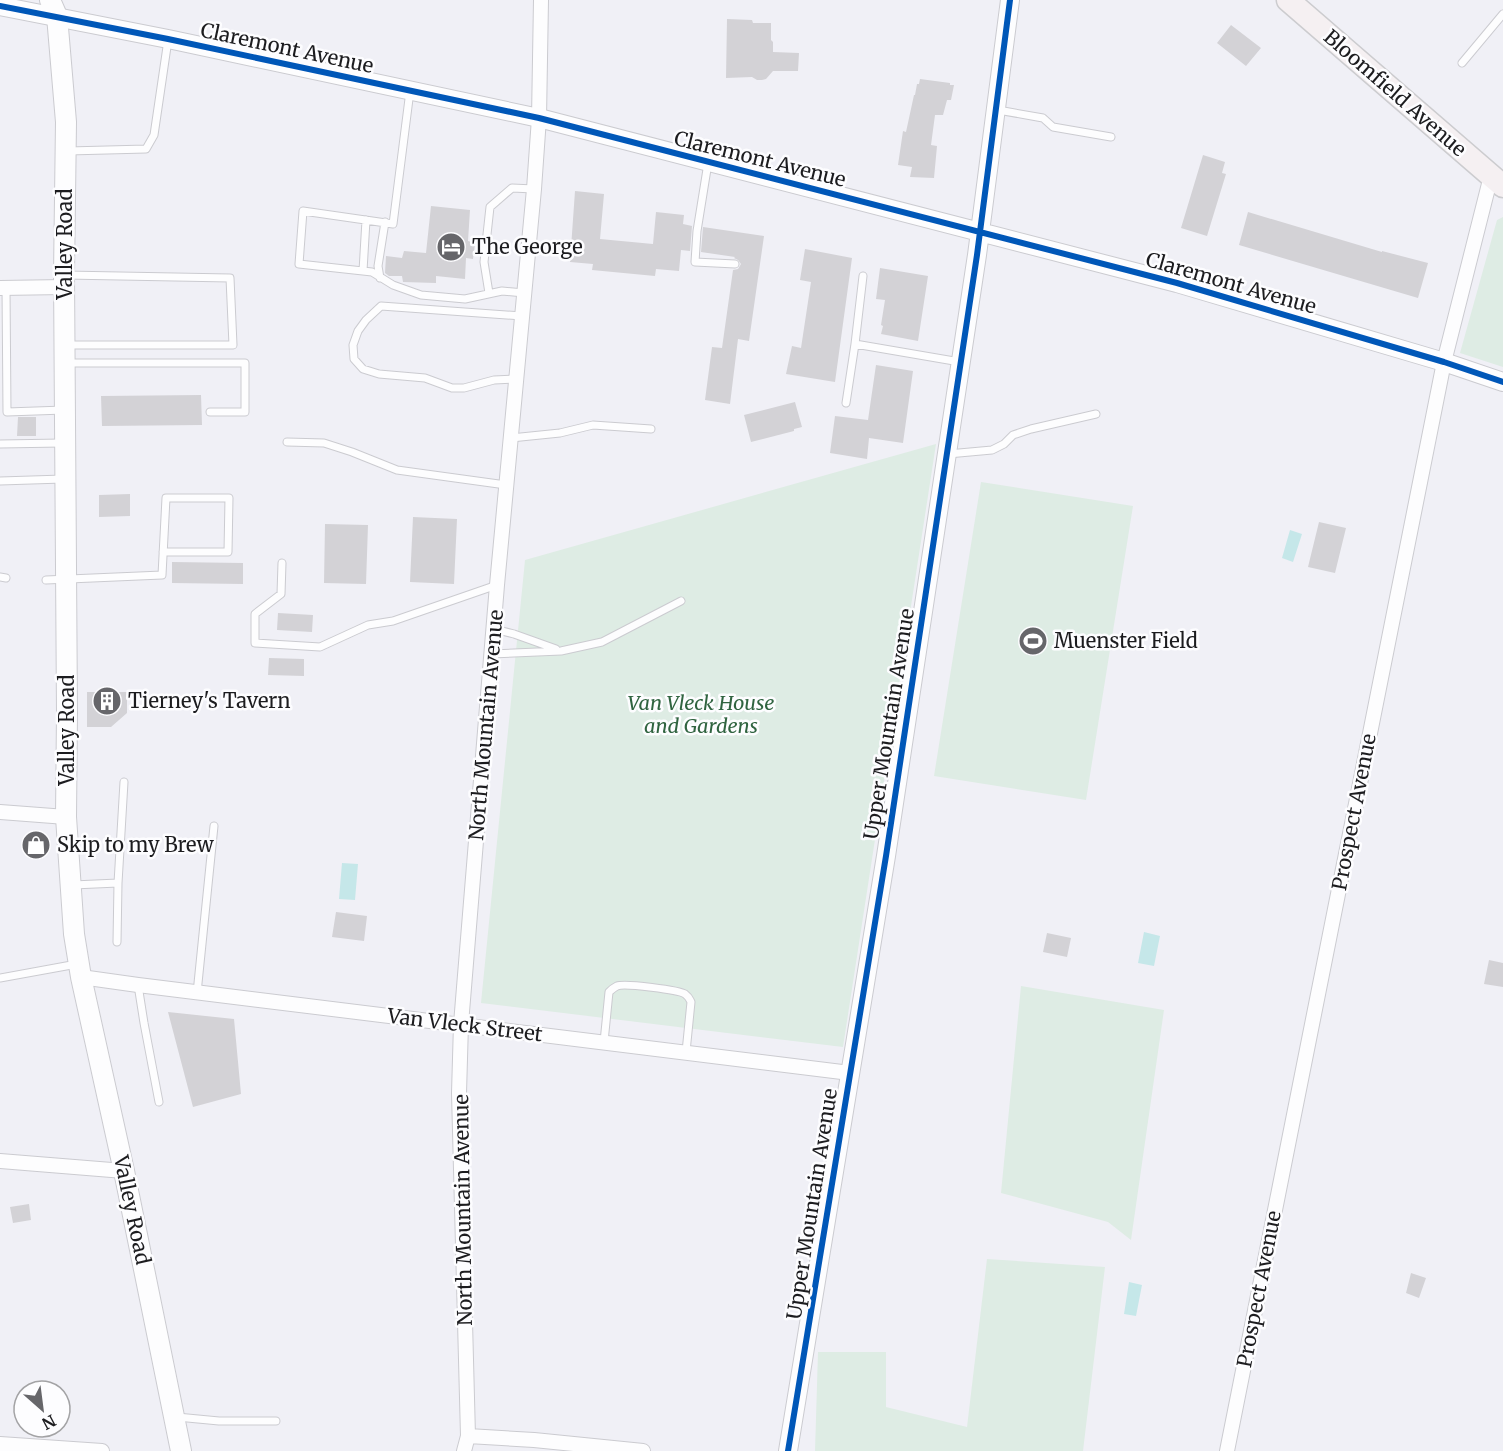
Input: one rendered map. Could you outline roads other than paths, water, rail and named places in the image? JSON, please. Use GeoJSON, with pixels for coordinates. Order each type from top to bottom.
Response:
{"type":"FeatureCollection","features":[{"type":"Feature","properties":{"kind":"main road","name":"Bloomfield Avenue"},"geometry":{"type":"LineString","coordinates":[[1288,0],[1497,181]]}},
{"type":"Feature","properties":{"kind":"main road","name":"Valley Road"},"geometry":{"type":"LineString","coordinates":[[54,8],[66,122],[64,281],[66,817],[74,934],[182,1451]]}},
{"type":"Feature","properties":{"kind":"street","name":"North Mountain Avenue"},"geometry":{"type":"LineString","coordinates":[[464,1451],[468,1436],[459,1094],[461,1024],[497,585],[534,189],[539,118],[541,0]]}},
{"type":"Feature","properties":{"kind":"street","name":"Upper Mountain Avenue"},"geometry":{"type":"LineString","coordinates":[[788,1451],[886,856],[977,255],[1010,0]]}},
{"type":"Feature","properties":{"kind":"street","name":"Claremont Avenue"},"geometry":{"type":"LineString","coordinates":[[0,6],[54,8],[168,39],[539,118],[1177,283],[1444,362],[1503,382]]}},
{"type":"Feature","properties":{"kind":"street","name":"Prospect Avenue"},"geometry":{"type":"LineString","coordinates":[[1227,1451],[1444,362],[1497,181]]}},
{"type":"Feature","properties":{"kind":"street"},"geometry":{"type":"LineString","coordinates":[[3,288],[64,281]]}},
{"type":"Feature","properties":{"kind":"street"},"geometry":{"type":"LineString","coordinates":[[0,812],[66,817]]}},
{"type":"Feature","properties":{"kind":"street","name":"Van Vleck Street"},"geometry":{"type":"LineString","coordinates":[[80,970],[138,986],[850,1072]]}},
{"type":"Feature","properties":{"kind":"street"},"geometry":{"type":"LineString","coordinates":[[0,1161],[124,1171]]}},
{"type":"Feature","properties":{"kind":"street"},"geometry":{"type":"LineString","coordinates":[[468,1436],[643,1451]]}},
{"type":"Feature","properties":{"kind":"street"},"geometry":{"type":"LineString","coordinates":[[0,1444],[102,1451]]}},
{"type":"Feature","properties":{"kind":"lane"},"geometry":{"type":"LineString","coordinates":[[1462,63],[1503,14]]}},
{"type":"Feature","properties":{"kind":"lane"},"geometry":{"type":"LineString","coordinates":[[66,151],[146,149],[154,135],[168,39]]}},
{"type":"Feature","properties":{"kind":"lane"},"geometry":{"type":"LineString","coordinates":[[410,91],[393,224],[303,211],[299,264],[372,272],[393,285],[421,295],[465,299],[502,291],[524,293]]}},
{"type":"Feature","properties":{"kind":"lane"},"geometry":{"type":"LineString","coordinates":[[995,110],[1043,118],[1053,127],[1111,137]]}},
{"type":"Feature","properties":{"kind":"lane"},"geometry":{"type":"LineString","coordinates":[[708,163],[697,231],[695,262],[735,264]]}},
{"type":"Feature","properties":{"kind":"lane"},"geometry":{"type":"LineString","coordinates":[[489,293],[484,262],[490,207],[512,188],[534,189]]}},
{"type":"Feature","properties":{"kind":"lane"},"geometry":{"type":"LineString","coordinates":[[363,271],[366,220]]}},
{"type":"Feature","properties":{"kind":"lane"},"geometry":{"type":"LineString","coordinates":[[380,278],[378,266],[385,222]]}},
{"type":"Feature","properties":{"kind":"lane"},"geometry":{"type":"LineString","coordinates":[[846,403],[863,276]]}},
{"type":"Feature","properties":{"kind":"lane"},"geometry":{"type":"LineString","coordinates":[[64,281],[231,278],[232,345],[64,354]]}},
{"type":"Feature","properties":{"kind":"lane"},"geometry":{"type":"LineString","coordinates":[[3,288],[8,412],[65,410]]}},
{"type":"Feature","properties":{"kind":"lane"},"geometry":{"type":"LineString","coordinates":[[516,379],[494,380],[464,388],[452,388],[425,378],[379,374],[363,369],[354,359],[353,345],[358,331],[381,306],[522,316]]}},
{"type":"Feature","properties":{"kind":"lane"},"geometry":{"type":"LineString","coordinates":[[855,344],[960,362]]}},
{"type":"Feature","properties":{"kind":"lane"},"geometry":{"type":"LineString","coordinates":[[64,354],[245,363],[245,412],[210,411]]}},
{"type":"Feature","properties":{"kind":"lane"},"geometry":{"type":"LineString","coordinates":[[946,454],[992,450],[1004,444],[1013,435],[1096,414]]}},
{"type":"Feature","properties":{"kind":"lane"},"geometry":{"type":"LineString","coordinates":[[511,438],[560,433],[593,425],[651,429]]}},
{"type":"Feature","properties":{"kind":"lane"},"geometry":{"type":"LineString","coordinates":[[287,442],[324,443],[397,470],[506,485]]}},
{"type":"Feature","properties":{"kind":"lane"},"geometry":{"type":"LineString","coordinates":[[0,444],[65,443]]}},
{"type":"Feature","properties":{"kind":"lane"},"geometry":{"type":"LineString","coordinates":[[0,480],[66,479]]}},
{"type":"Feature","properties":{"kind":"lane"},"geometry":{"type":"LineString","coordinates":[[45,580],[162,575],[166,498],[230,498],[228,552],[164,552]]}},
{"type":"Feature","properties":{"kind":"lane"},"geometry":{"type":"LineString","coordinates":[[282,563],[281,594],[255,614],[255,643],[320,647],[368,625],[393,621],[497,585]]}},
{"type":"Feature","properties":{"kind":"lane"},"geometry":{"type":"LineString","coordinates":[[491,654],[561,651],[602,642],[681,602]]}},
{"type":"Feature","properties":{"kind":"lane"},"geometry":{"type":"LineString","coordinates":[[494,629],[561,651]]}},
{"type":"Feature","properties":{"kind":"lane"},"geometry":{"type":"LineString","coordinates":[[117,942],[124,782]]}},
{"type":"Feature","properties":{"kind":"lane"},"geometry":{"type":"LineString","coordinates":[[197,993],[213,826]]}},
{"type":"Feature","properties":{"kind":"lane"},"geometry":{"type":"LineString","coordinates":[[70,885],[118,883]]}},
{"type":"Feature","properties":{"kind":"lane"},"geometry":{"type":"LineString","coordinates":[[0,978],[80,970]]}},
{"type":"Feature","properties":{"kind":"lane"},"geometry":{"type":"LineString","coordinates":[[604,1042],[609,992],[624,985],[646,987],[683,993],[688,997],[691,1002],[686,1052]]}},
{"type":"Feature","properties":{"kind":"lane"},"geometry":{"type":"LineString","coordinates":[[138,986],[159,1102]]}},
{"type":"Feature","properties":{"kind":"lane"},"geometry":{"type":"LineString","coordinates":[[174,1417],[219,1421],[276,1421]]}},
{"type":"Feature","properties":{"kind":"water"},"geometry":{"type":"Polygon","coordinates":[[[1290,530],[1302,534],[1293,562],[1282,558],[1290,530]]]}},
{"type":"Feature","properties":{"kind":"water"},"geometry":{"type":"Polygon","coordinates":[[[342,863],[358,864],[355,900],[339,899],[342,863]]]}},
{"type":"Feature","properties":{"kind":"water"},"geometry":{"type":"Polygon","coordinates":[[[1144,932],[1160,936],[1154,966],[1138,963],[1144,932]]]}},
{"type":"Feature","properties":{"kind":"water"},"geometry":{"type":"Polygon","coordinates":[[[1129,1282],[1142,1285],[1136,1316],[1124,1314],[1129,1282]]]}},
{"type":"Feature","properties":{"kind":"place","name":"The George"},"geometry":{"type":"Point","coordinates":[451,247]}},
{"type":"Feature","properties":{"kind":"place","name":"Muenster Field"},"geometry":{"type":"Point","coordinates":[1033,641]}},
{"type":"Feature","properties":{"kind":"place","name":"Tierney's Tavern"},"geometry":{"type":"Point","coordinates":[107,701]}},
{"type":"Feature","properties":{"kind":"place","name":"Skip to my Brew"},"geometry":{"type":"Point","coordinates":[36,845]}},
{"type":"Feature","properties":{"kind":"park label","name":"Van Vleck House and Gardens"},"geometry":{"type":"Point","coordinates":[701,714]}}]}
